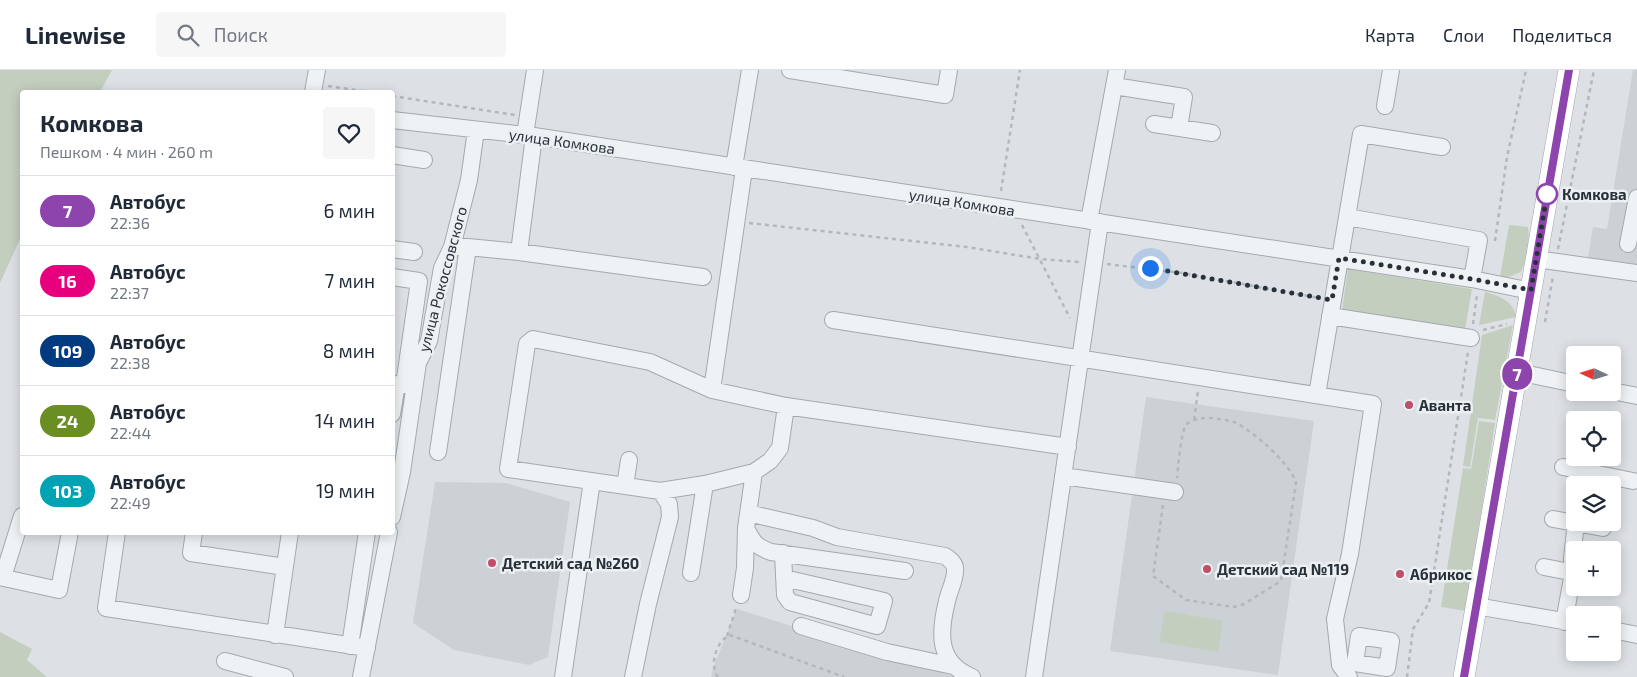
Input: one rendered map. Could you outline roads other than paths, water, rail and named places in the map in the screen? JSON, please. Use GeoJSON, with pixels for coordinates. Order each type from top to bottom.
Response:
{"type":"FeatureCollection","features":[{"type":"Feature","properties":{"kind":"main road"},"geometry":{"type":"LineString","coordinates":[[1464,677],[1531,290],[1546,260],[1569,70]]}},
{"type":"Feature","properties":{"kind":"street"},"geometry":{"type":"LineString","coordinates":[[519,252],[530,136],[528,117],[535,70]]}},
{"type":"Feature","properties":{"kind":"street"},"geometry":{"type":"LineString","coordinates":[[712,390],[736,221],[748,70]]}},
{"type":"Feature","properties":{"kind":"street"},"geometry":{"type":"LineString","coordinates":[[790,70],[812,72],[945,95],[949,70]]}},
{"type":"Feature","properties":{"kind":"street"},"geometry":{"type":"LineString","coordinates":[[1385,106],[1391,70]]}},
{"type":"Feature","properties":{"kind":"street"},"geometry":{"type":"LineString","coordinates":[[1034,677],[1094,263],[1094,222],[1115,78],[1184,97],[1179,128]]}},
{"type":"Feature","properties":{"kind":"street","name":"улица Комкова"},"geometry":{"type":"LineString","coordinates":[[395,120],[530,136],[1339,258],[1531,290]]}},
{"type":"Feature","properties":{"kind":"street"},"geometry":{"type":"LineString","coordinates":[[1154,124],[1212,133]]}},
{"type":"Feature","properties":{"kind":"street","name":"улица Рокоссовского"},"geometry":{"type":"LineString","coordinates":[[395,504],[402,472],[418,363],[429,341],[442,268],[460,247],[476,130]]}},
{"type":"Feature","properties":{"kind":"street"},"geometry":{"type":"LineString","coordinates":[[1318,395],[1360,134],[1442,147]]}},
{"type":"Feature","properties":{"kind":"street"},"geometry":{"type":"LineString","coordinates":[[395,155],[424,160]]}},
{"type":"Feature","properties":{"kind":"street"},"geometry":{"type":"LineString","coordinates":[[1628,244],[1637,198]]}},
{"type":"Feature","properties":{"kind":"street"},"geometry":{"type":"LineString","coordinates":[[1347,217],[1479,240],[1472,279]]}},
{"type":"Feature","properties":{"kind":"street"},"geometry":{"type":"LineString","coordinates":[[438,452],[460,247],[519,252],[703,277]]}},
{"type":"Feature","properties":{"kind":"street"},"geometry":{"type":"LineString","coordinates":[[395,249],[414,252]]}},
{"type":"Feature","properties":{"kind":"street"},"geometry":{"type":"LineString","coordinates":[[1546,260],[1637,273]]}},
{"type":"Feature","properties":{"kind":"street"},"geometry":{"type":"LineString","coordinates":[[395,277],[419,281],[404,385],[397,384],[395,396]]}},
{"type":"Feature","properties":{"kind":"street"},"geometry":{"type":"LineString","coordinates":[[1331,308],[1476,334]]}},
{"type":"Feature","properties":{"kind":"street"},"geometry":{"type":"LineString","coordinates":[[833,320],[1373,404],[1350,554],[1335,619],[1340,665],[1349,677]]}},
{"type":"Feature","properties":{"kind":"street"},"geometry":{"type":"LineString","coordinates":[[786,406],[780,448],[770,461],[754,472],[705,484],[660,491],[592,481],[507,476],[526,344],[533,339],[650,362],[712,390],[786,406],[1068,447]]}},
{"type":"Feature","properties":{"kind":"street"},"geometry":{"type":"LineString","coordinates":[[1518,372],[1566,382]]}},
{"type":"Feature","properties":{"kind":"street"},"geometry":{"type":"LineString","coordinates":[[1621,393],[1637,396]]}},
{"type":"Feature","properties":{"kind":"street"},"geometry":{"type":"LineString","coordinates":[[625,486],[629,460]]}},
{"type":"Feature","properties":{"kind":"street"},"geometry":{"type":"LineString","coordinates":[[1563,467],[1581,476]]}},
{"type":"Feature","properties":{"kind":"street"},"geometry":{"type":"LineString","coordinates":[[741,595],[745,568],[747,520],[754,472]]}},
{"type":"Feature","properties":{"kind":"street"},"geometry":{"type":"LineString","coordinates":[[1063,476],[1170,491]]}},
{"type":"Feature","properties":{"kind":"street"},"geometry":{"type":"LineString","coordinates":[[1621,480],[1633,481]]}},
{"type":"Feature","properties":{"kind":"street"},"geometry":{"type":"LineString","coordinates":[[563,677],[592,481]]}},
{"type":"Feature","properties":{"kind":"street"},"geometry":{"type":"LineString","coordinates":[[691,573],[705,484]]}},
{"type":"Feature","properties":{"kind":"street"},"geometry":{"type":"LineString","coordinates":[[633,677],[648,604],[670,517],[669,504],[660,491]]}},
{"type":"Feature","properties":{"kind":"street"},"geometry":{"type":"LineString","coordinates":[[1553,518],[1566,521]]}},
{"type":"Feature","properties":{"kind":"street"},"geometry":{"type":"LineString","coordinates":[[747,520],[752,539],[758,547],[771,552],[905,571]]}},
{"type":"Feature","properties":{"kind":"street"},"geometry":{"type":"LineString","coordinates":[[747,520],[813,528],[837,537],[945,556],[950,559],[954,564],[955,571],[946,602],[943,647],[947,658],[953,666],[972,677]]}},
{"type":"Feature","properties":{"kind":"street"},"geometry":{"type":"LineString","coordinates":[[20,522],[2,577],[59,590],[69,535]]}},
{"type":"Feature","properties":{"kind":"street"},"geometry":{"type":"LineString","coordinates":[[117,535],[106,608],[367,648]]}},
{"type":"Feature","properties":{"kind":"street"},"geometry":{"type":"LineString","coordinates":[[194,535],[191,553],[285,567]]}},
{"type":"Feature","properties":{"kind":"street"},"geometry":{"type":"LineString","coordinates":[[275,635],[290,535]]}},
{"type":"Feature","properties":{"kind":"street"},"geometry":{"type":"LineString","coordinates":[[350,646],[367,535]]}},
{"type":"Feature","properties":{"kind":"street"},"geometry":{"type":"LineString","coordinates":[[361,677],[388,535]]}},
{"type":"Feature","properties":{"kind":"street"},"geometry":{"type":"LineString","coordinates":[[783,553],[784,578],[785,595],[790,602],[877,626],[884,601],[784,578]]}},
{"type":"Feature","properties":{"kind":"street"},"geometry":{"type":"LineString","coordinates":[[1544,567],[1566,571]]}},
{"type":"Feature","properties":{"kind":"street"},"geometry":{"type":"LineString","coordinates":[[1476,606],[1566,622]]}},
{"type":"Feature","properties":{"kind":"street"},"geometry":{"type":"LineString","coordinates":[[802,626],[887,652],[953,666]]}},
{"type":"Feature","properties":{"kind":"street"},"geometry":{"type":"LineString","coordinates":[[1621,632],[1637,635]]}},
{"type":"Feature","properties":{"kind":"street"},"geometry":{"type":"LineString","coordinates":[[224,661],[285,677]]}},
{"type":"Feature","properties":{"kind":"place","name":"Комкова"},"geometry":{"type":"Point","coordinates":[1547,194]}},
{"type":"Feature","properties":{"kind":"place","name":"Аванта"},"geometry":{"type":"Point","coordinates":[1409,405]}},
{"type":"Feature","properties":{"kind":"place","name":"Детский сад №260"},"geometry":{"type":"Point","coordinates":[492,563]}},
{"type":"Feature","properties":{"kind":"place","name":"Детский сад №119"},"geometry":{"type":"Point","coordinates":[1207,569]}},
{"type":"Feature","properties":{"kind":"place","name":"Абрикос"},"geometry":{"type":"Point","coordinates":[1400,574]}}]}
